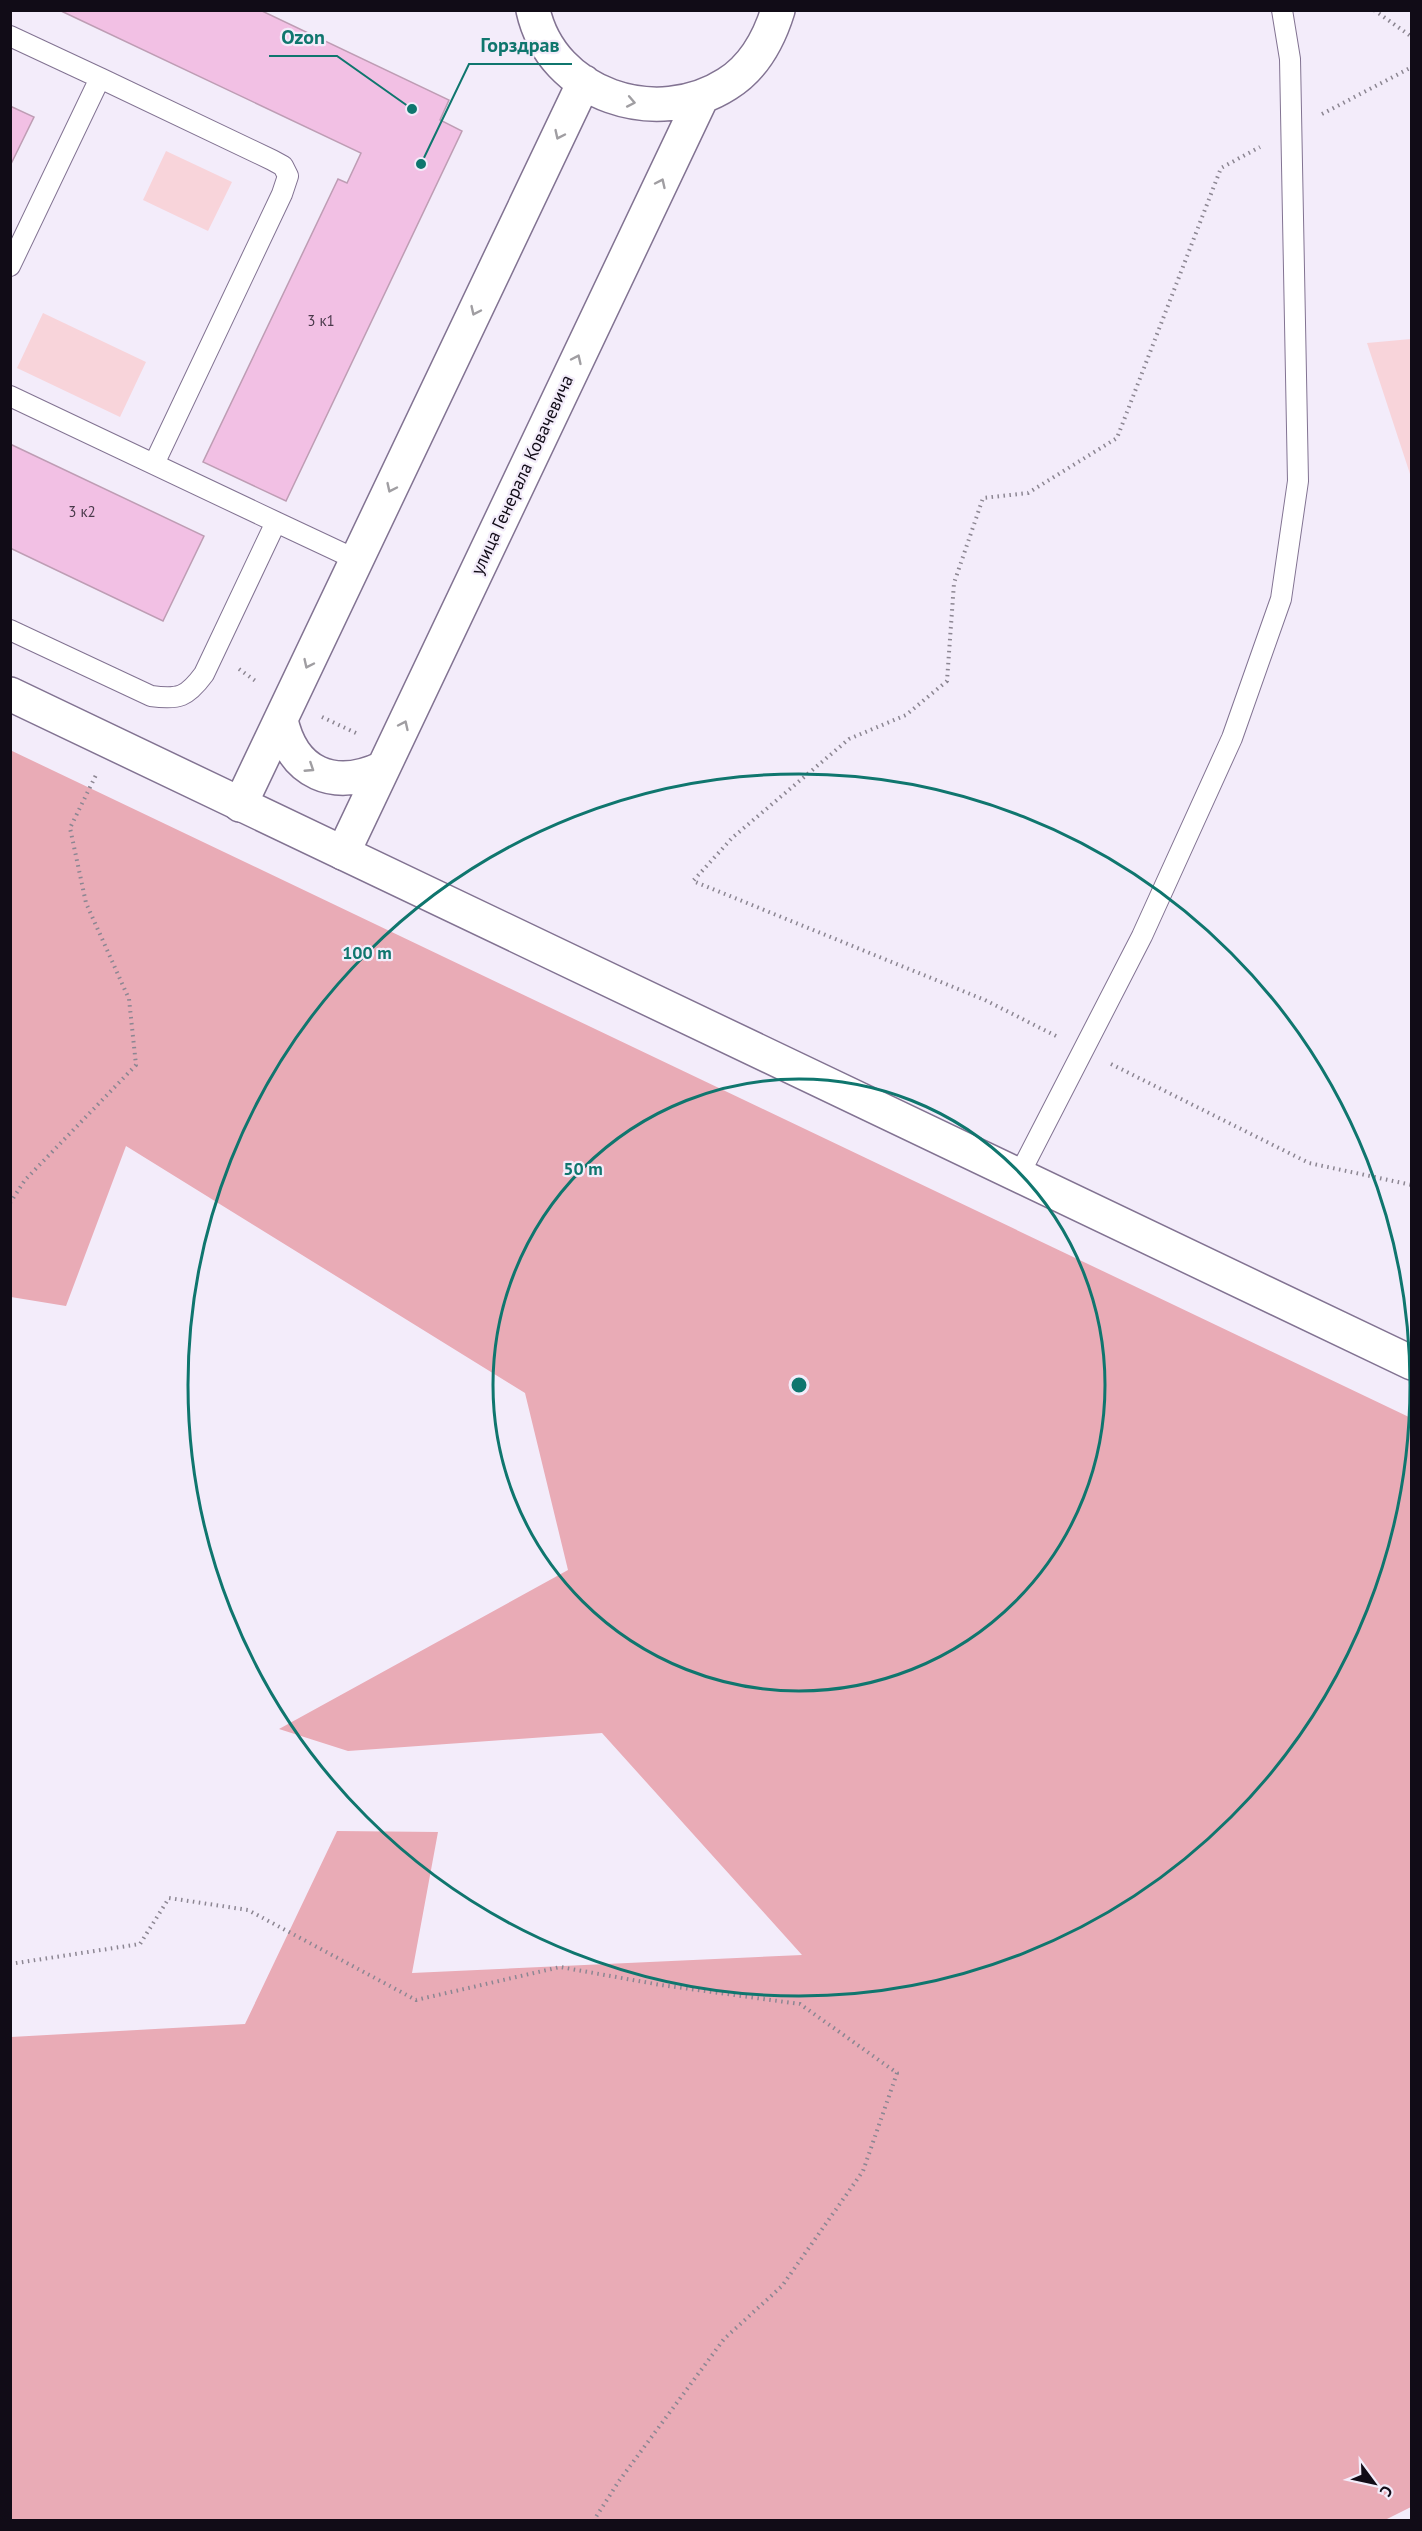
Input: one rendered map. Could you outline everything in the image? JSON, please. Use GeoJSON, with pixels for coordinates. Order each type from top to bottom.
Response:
{"type":"FeatureCollection","features":[{"type":"Feature","properties":{"kind":"street"},"geometry":{"type":"LineString","coordinates":[[530,13],[550,50],[573,75],[601,93],[632,104],[665,105],[702,96],[728,83],[753,61],[771,33],[778,10]]}},
{"type":"Feature","properties":{"kind":"street"},"geometry":{"type":"LineString","coordinates":[[240,804],[584,82]]}},
{"type":"Feature","properties":{"kind":"street","name":"улица Генерала Ковачевича"},"geometry":{"type":"LineString","coordinates":[[343,854],[702,96]]}},
{"type":"Feature","properties":{"kind":"street"},"geometry":{"type":"LineString","coordinates":[[10,694],[1018,1177],[1412,1363]]}},
{"type":"Feature","properties":{"kind":"street"},"geometry":{"type":"LineString","coordinates":[[281,720],[284,736],[291,750],[302,763],[315,772],[332,778],[349,780],[367,776],[383,768]]}},
{"type":"Feature","properties":{"kind":"lane"},"geometry":{"type":"LineString","coordinates":[[1018,1177],[1142,936],[1232,738],[1281,599],[1298,481],[1290,59],[1282,10]]}},
{"type":"Feature","properties":{"kind":"lane"},"geometry":{"type":"LineString","coordinates":[[10,36],[272,160],[283,166],[288,176],[282,194],[154,464]]}},
{"type":"Feature","properties":{"kind":"lane"},"geometry":{"type":"LineString","coordinates":[[10,266],[100,78]]}},
{"type":"Feature","properties":{"kind":"lane"},"geometry":{"type":"LineString","coordinates":[[10,396],[357,560]]}},
{"type":"Feature","properties":{"kind":"lane"},"geometry":{"type":"LineString","coordinates":[[10,630],[151,696],[172,699],[191,692],[204,674],[276,522]]}},
{"type":"Feature","properties":{"kind":"path"},"geometry":{"type":"LineString","coordinates":[[1374,10],[1412,37]]}},
{"type":"Feature","properties":{"kind":"path"},"geometry":{"type":"LineString","coordinates":[[1412,67],[1221,168],[1118,438],[1028,493],[983,498],[954,582],[947,681],[906,715],[849,739],[732,838],[693,881],[985,1000],[1309,1163],[1412,1185]]}},
{"type":"Feature","properties":{"kind":"path"},"geometry":{"type":"LineString","coordinates":[[234,665],[261,685]]}},
{"type":"Feature","properties":{"kind":"path"},"geometry":{"type":"LineString","coordinates":[[318,715],[361,736]]}},
{"type":"Feature","properties":{"kind":"path"},"geometry":{"type":"LineString","coordinates":[[10,1203],[25,1180],[136,1065],[129,999],[86,903],[70,828],[111,742]]}},
{"type":"Feature","properties":{"kind":"path"},"geometry":{"type":"LineString","coordinates":[[10,1964],[140,1944],[169,1898],[248,1910],[416,2000],[560,1967],[661,1985],[800,2004],[897,2073],[863,2171],[782,2286],[724,2339],[619,2481],[594,2520]]}},
{"type":"Feature","properties":{"kind":"shaded area"},"geometry":{"type":"Polygon","coordinates":[[[166,151],[232,182],[208,231],[143,200],[166,151]]]}},
{"type":"Feature","properties":{"kind":"shaded area"},"geometry":{"type":"Polygon","coordinates":[[[43,313],[146,362],[120,417],[17,368],[43,313]]]}},
{"type":"Feature","properties":{"kind":"shaded area"},"geometry":{"type":"Polygon","coordinates":[[[1412,339],[1411,477],[1367,343],[1412,339]]]}},
{"type":"Feature","properties":{"kind":"shaded area"},"geometry":{"type":"Polygon","coordinates":[[[10,750],[1411,1418],[1411,2507],[1385,2520],[11,2520],[11,2037],[245,2024],[337,1831],[438,1832],[412,1973],[802,1955],[602,1733],[348,1751],[279,1729],[568,1570],[525,1393],[126,1146],[66,1306],[11,1297],[10,750]]]}},
{"type":"Feature","properties":{"kind":"building"},"geometry":{"type":"Polygon","coordinates":[[[59,10],[260,10],[449,100],[440,120],[462,131],[286,501],[203,462],[338,179],[347,183],[361,153],[59,10]]]}},
{"type":"Feature","properties":{"kind":"building"},"geometry":{"type":"Polygon","coordinates":[[[10,106],[34,117],[10,166],[10,106]]]}},
{"type":"Feature","properties":{"kind":"building"},"geometry":{"type":"Polygon","coordinates":[[[10,444],[204,536],[163,621],[10,548],[10,444]]]}},
{"type":"Feature","properties":{"kind":"place","name":"Ozon"},"geometry":{"type":"Point","coordinates":[412,109]}},
{"type":"Feature","properties":{"kind":"place","name":"Горздрав"},"geometry":{"type":"Point","coordinates":[421,164]}}]}
